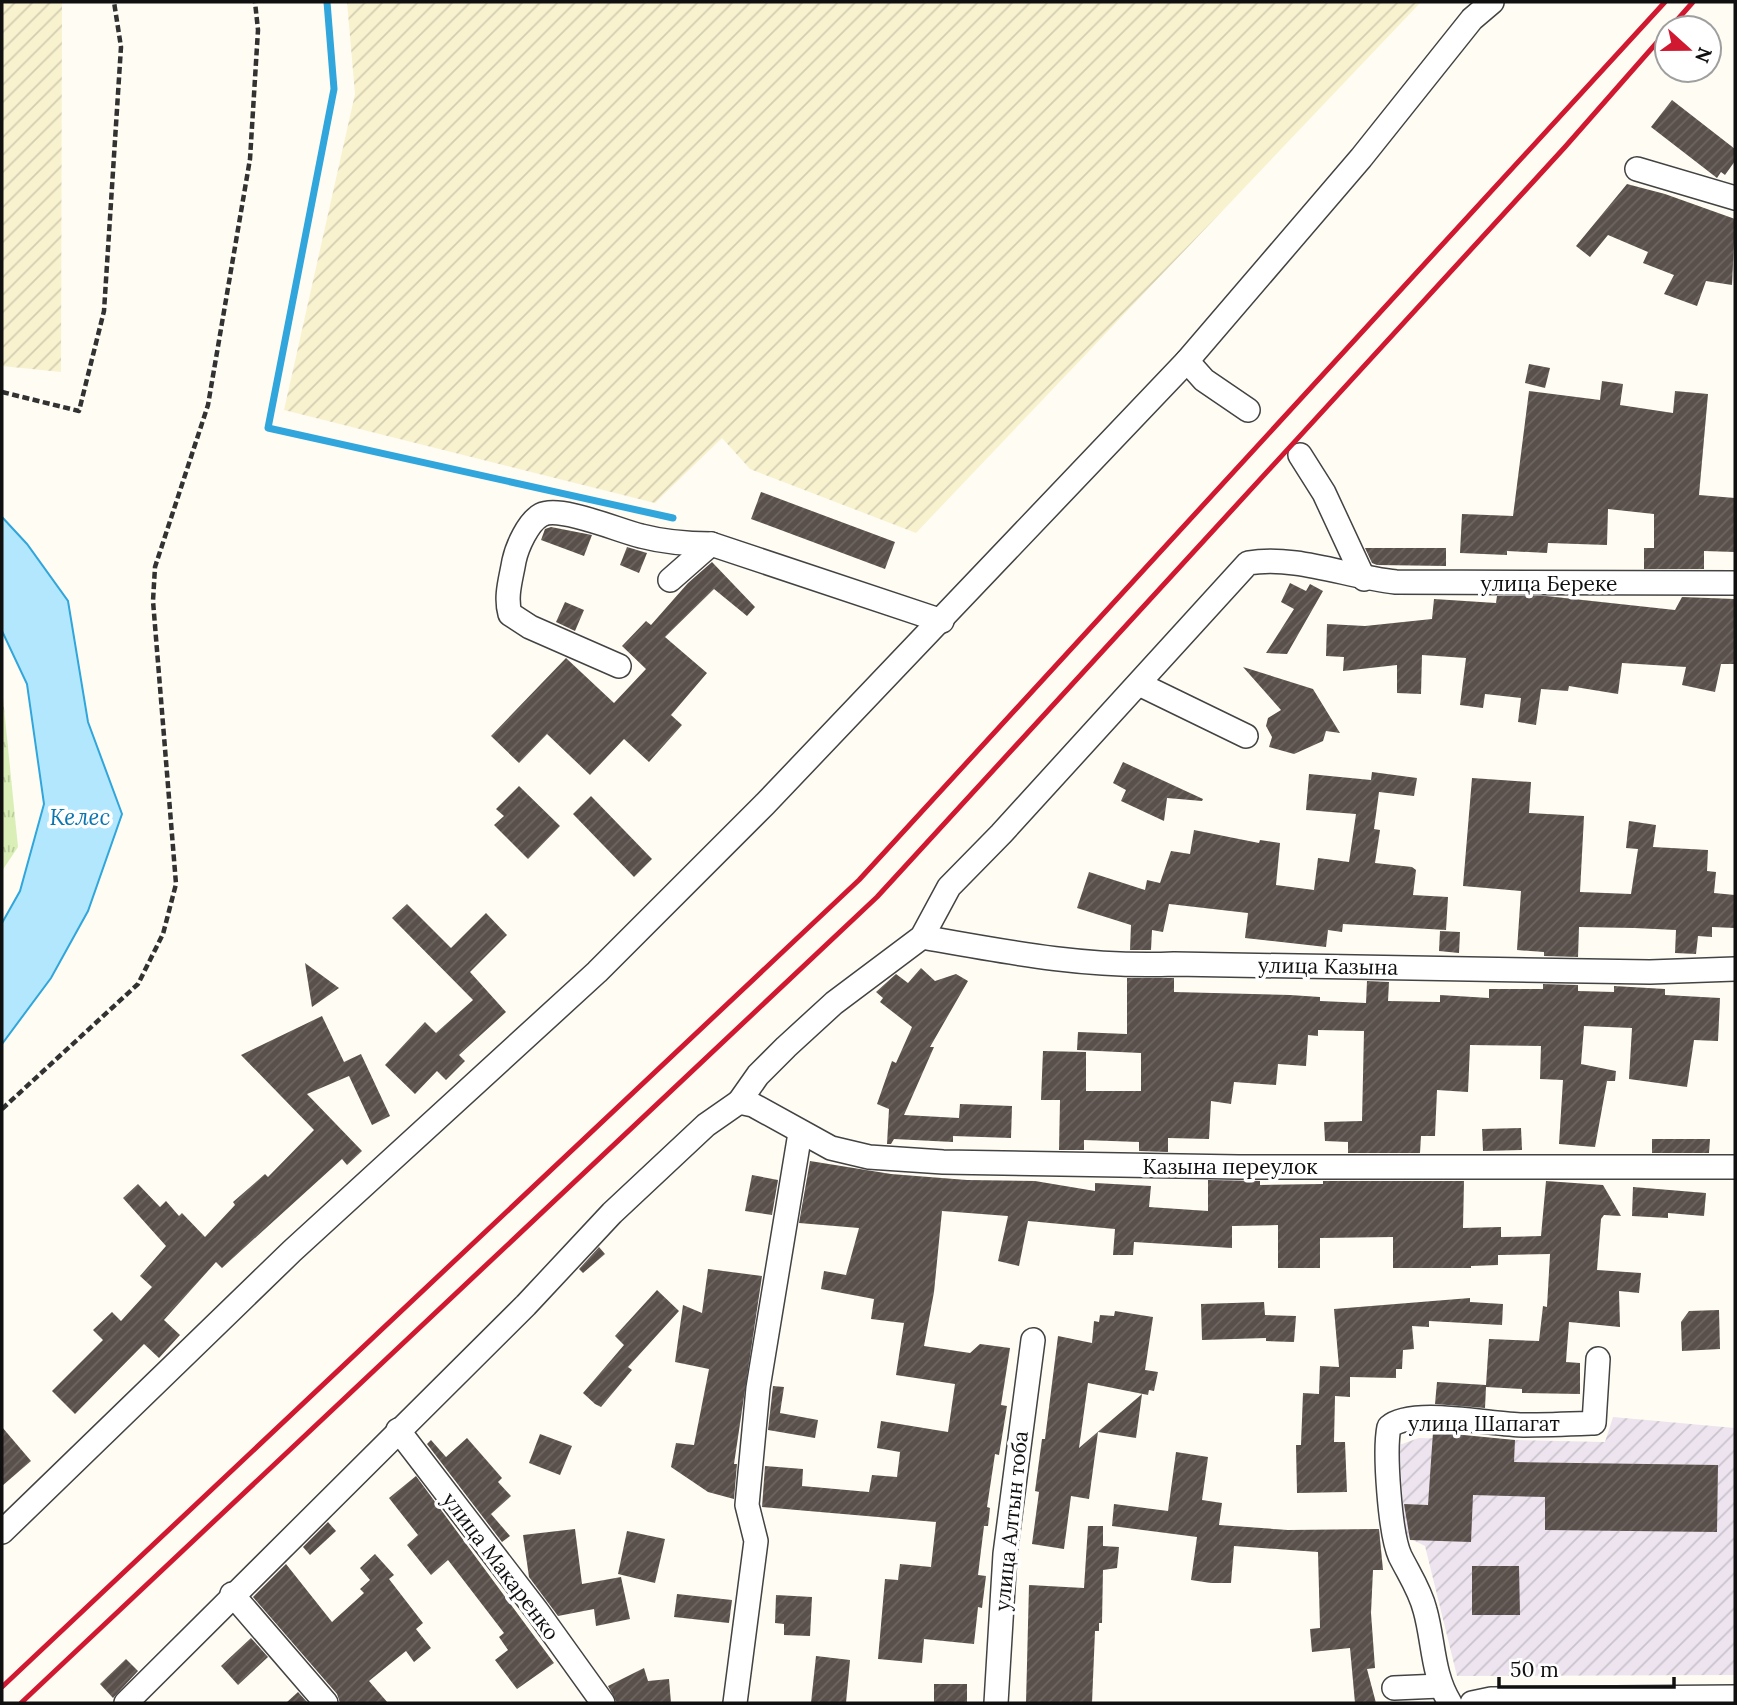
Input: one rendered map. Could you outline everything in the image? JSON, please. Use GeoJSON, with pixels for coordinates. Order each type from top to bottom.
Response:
{"type":"FeatureCollection","features":[{"type":"Feature","properties":{"kind":"street"},"geometry":{"type":"LineString","coordinates":[[2,1532],[292,1251],[597,972],[942,621],[1187,361],[1361,158],[1472,19],[1492,2]]}},
{"type":"Feature","properties":{"kind":"street"},"geometry":{"type":"LineString","coordinates":[[1637,169],[1735,198]]}},
{"type":"Feature","properties":{"kind":"street"},"geometry":{"type":"LineString","coordinates":[[1187,361],[1204,380],[1248,410]]}},
{"type":"Feature","properties":{"kind":"street"},"geometry":{"type":"LineString","coordinates":[[1300,455],[1324,493],[1364,579]]}},
{"type":"Feature","properties":{"kind":"street"},"geometry":{"type":"LineString","coordinates":[[619,666],[530,627],[510,614],[506,601],[515,554],[530,525],[541,515],[552,512],[640,536],[678,543],[711,544],[942,621]]}},
{"type":"Feature","properties":{"kind":"street"},"geometry":{"type":"LineString","coordinates":[[670,580],[711,544]]}},
{"type":"Feature","properties":{"kind":"street","name":"улица Береке"},"geometry":{"type":"LineString","coordinates":[[922,937],[949,887],[1248,563],[1268,560],[1364,579],[1396,582],[1735,583]]}},
{"type":"Feature","properties":{"kind":"street"},"geometry":{"type":"LineString","coordinates":[[1139,684],[1246,736]]}},
{"type":"Feature","properties":{"kind":"street"},"geometry":{"type":"LineString","coordinates":[[126,1703],[232,1594],[526,1305],[645,1181],[706,1125],[739,1102],[758,1075],[834,1003],[922,937]]}},
{"type":"Feature","properties":{"kind":"street","name":"улица Казына"},"geometry":{"type":"LineString","coordinates":[[922,937],[1027,956],[1117,967],[1174,964],[1650,972],[1735,969]]}},
{"type":"Feature","properties":{"kind":"street","name":"Казына переулок"},"geometry":{"type":"LineString","coordinates":[[739,1102],[777,1116],[800,1133],[831,1148],[859,1155],[943,1163],[1239,1167],[1735,1167]]}},
{"type":"Feature","properties":{"kind":"street"},"geometry":{"type":"LineString","coordinates":[[735,1703],[756,1541],[747,1505],[758,1388],[800,1133]]}},
{"type":"Feature","properties":{"kind":"street","name":"улица Алтын тоба"},"geometry":{"type":"LineString","coordinates":[[996,1703],[1005,1554],[1033,1339]]}},
{"type":"Feature","properties":{"kind":"street","name":"улица Шапагат"},"geometry":{"type":"LineString","coordinates":[[1445,1695],[1425,1610],[1399,1555],[1388,1446],[1390,1427],[1394,1423],[1422,1419],[1521,1425],[1594,1423],[1598,1359]]}},
{"type":"Feature","properties":{"kind":"street","name":"улица Макаренко"},"geometry":{"type":"LineString","coordinates":[[398,1430],[537,1611],[603,1703]]}},
{"type":"Feature","properties":{"kind":"street"},"geometry":{"type":"LineString","coordinates":[[232,1594],[326,1703]]}},
{"type":"Feature","properties":{"kind":"street"},"geometry":{"type":"LineString","coordinates":[[1394,1688],[1445,1695]]}},
{"type":"Feature","properties":{"kind":"street"},"geometry":{"type":"LineString","coordinates":[[1472,1703],[1491,1699],[1735,1697]]}},
{"type":"Feature","properties":{"kind":"path"},"geometry":{"type":"LineString","coordinates":[[2,392],[79,411],[104,312],[121,47],[114,2]]}},
{"type":"Feature","properties":{"kind":"path"},"geometry":{"type":"LineString","coordinates":[[2,1109],[138,984],[163,934],[176,884],[153,601],[155,567],[208,405],[250,159],[258,30],[255,2]]}},
{"type":"Feature","properties":{"kind":"shaded area"},"geometry":{"type":"Polygon","coordinates":[[[2,2],[62,2],[61,372],[2,366],[2,2]]]}},
{"type":"Feature","properties":{"kind":"shaded area"},"geometry":{"type":"Polygon","coordinates":[[[347,2],[1421,2],[916,533],[750,469],[722,438],[655,503],[284,410],[355,94],[347,2]]]}},
{"type":"Feature","properties":{"kind":"shaded area"},"geometry":{"type":"Polygon","coordinates":[[[1613,1417],[1735,1428],[1735,1675],[1457,1676],[1425,1546],[1405,1536],[1399,1445],[1419,1438],[1605,1442],[1613,1417]]]}},
{"type":"Feature","properties":{"kind":"green space"},"geometry":{"type":"Polygon","coordinates":[[[2,688],[18,847],[2,871],[2,688]]]}},
{"type":"Feature","properties":{"kind":"water","name":"Келес"},"geometry":{"type":"Polygon","coordinates":[[[2,517],[27,544],[68,601],[88,722],[122,814],[88,911],[51,978],[2,1044],[2,923],[20,891],[44,804],[27,684],[2,631],[2,517]]]}},
{"type":"Feature","properties":{"kind":"building"},"geometry":{"type":"Polygon","coordinates":[[[1672,100],[1735,149],[1735,161],[1725,175],[1721,172],[1717,178],[1651,127],[1672,100]]]}},
{"type":"Feature","properties":{"kind":"building"},"geometry":{"type":"Polygon","coordinates":[[[1627,184],[1665,194],[1735,219],[1732,285],[1706,281],[1697,306],[1664,294],[1674,275],[1643,263],[1648,252],[1608,235],[1590,257],[1576,246],[1627,184]]]}},
{"type":"Feature","properties":{"kind":"building"},"geometry":{"type":"Polygon","coordinates":[[[1529,364],[1550,368],[1545,388],[1525,383],[1529,364]]]}},
{"type":"Feature","properties":{"kind":"building"},"geometry":{"type":"Polygon","coordinates":[[[1602,381],[1623,384],[1620,405],[1673,413],[1675,391],[1708,394],[1699,495],[1735,498],[1735,552],[1704,551],[1704,569],[1644,569],[1644,548],[1654,548],[1654,514],[1608,509],[1607,545],[1548,543],[1547,553],[1460,553],[1462,514],[1513,516],[1529,391],[1600,400],[1602,381]]]}},
{"type":"Feature","properties":{"kind":"building"},"geometry":{"type":"Polygon","coordinates":[[[761,492],[895,542],[885,569],[751,519],[761,492]]]}},
{"type":"Feature","properties":{"kind":"building"},"geometry":{"type":"Polygon","coordinates":[[[551,527],[592,535],[584,556],[541,540],[545,529],[551,527]]]}},
{"type":"Feature","properties":{"kind":"building"},"geometry":{"type":"Polygon","coordinates":[[[627,547],[647,553],[639,573],[620,565],[627,547]]]}},
{"type":"Feature","properties":{"kind":"building"},"geometry":{"type":"Polygon","coordinates":[[[1365,548],[1446,548],[1446,566],[1377,565],[1372,563],[1365,548]]]}},
{"type":"Feature","properties":{"kind":"building"},"geometry":{"type":"Polygon","coordinates":[[[712,562],[755,607],[747,616],[714,589],[665,637],[707,673],[671,715],[682,725],[649,762],[624,739],[590,775],[547,734],[519,763],[491,736],[566,658],[614,703],[646,669],[622,646],[646,621],[651,625],[688,583],[712,562]]]}},
{"type":"Feature","properties":{"kind":"building"},"geometry":{"type":"Polygon","coordinates":[[[1290,583],[1306,591],[1310,584],[1323,591],[1287,654],[1266,653],[1294,609],[1281,602],[1290,583]]]}},
{"type":"Feature","properties":{"kind":"building"},"geometry":{"type":"Polygon","coordinates":[[[1497,596],[1546,596],[1675,610],[1682,597],[1735,599],[1735,664],[1721,664],[1715,692],[1682,685],[1686,667],[1622,663],[1618,694],[1569,686],[1568,691],[1541,689],[1536,725],[1518,722],[1521,698],[1485,694],[1483,708],[1460,705],[1466,658],[1422,655],[1421,694],[1397,693],[1397,665],[1343,671],[1344,657],[1326,656],[1327,624],[1365,626],[1432,619],[1434,599],[1496,603],[1497,596]]]}},
{"type":"Feature","properties":{"kind":"building"},"geometry":{"type":"Polygon","coordinates":[[[565,602],[584,610],[575,631],[556,622],[565,602]]]}},
{"type":"Feature","properties":{"kind":"building"},"geometry":{"type":"Polygon","coordinates":[[[1243,667],[1313,689],[1340,733],[1326,731],[1323,741],[1294,754],[1269,747],[1272,737],[1266,726],[1268,718],[1281,710],[1243,667]]]}},
{"type":"Feature","properties":{"kind":"building"},"geometry":{"type":"Polygon","coordinates":[[[1123,762],[1203,799],[1167,798],[1164,821],[1121,801],[1126,790],[1113,783],[1123,762]]]}},
{"type":"Feature","properties":{"kind":"building"},"geometry":{"type":"Polygon","coordinates":[[[1372,772],[1417,778],[1414,796],[1379,792],[1374,829],[1380,830],[1375,863],[1412,867],[1416,870],[1413,895],[1448,897],[1446,930],[1343,924],[1342,932],[1328,930],[1326,947],[1245,938],[1248,913],[1169,904],[1163,932],[1152,930],[1151,950],[1130,950],[1131,925],[1077,908],[1089,872],[1145,890],[1147,880],[1160,883],[1171,851],[1190,854],[1194,830],[1259,843],[1260,840],[1280,843],[1276,885],[1314,890],[1318,858],[1349,862],[1356,814],[1306,810],[1309,774],[1371,780],[1372,772]]]}},
{"type":"Feature","properties":{"kind":"building"},"geometry":{"type":"Polygon","coordinates":[[[1472,778],[1531,782],[1529,813],[1584,816],[1580,892],[1631,894],[1638,849],[1626,848],[1629,821],[1656,825],[1653,847],[1708,850],[1707,871],[1716,872],[1714,893],[1735,895],[1735,928],[1712,927],[1712,937],[1698,936],[1696,954],[1675,953],[1676,930],[1634,928],[1579,927],[1578,957],[1544,956],[1544,952],[1517,950],[1521,891],[1463,886],[1472,778]]]}},
{"type":"Feature","properties":{"kind":"building"},"geometry":{"type":"Polygon","coordinates":[[[519,786],[560,826],[528,859],[494,825],[504,816],[496,809],[519,786]]]}},
{"type":"Feature","properties":{"kind":"building"},"geometry":{"type":"Polygon","coordinates":[[[591,796],[652,859],[634,877],[573,814],[591,796]]]}},
{"type":"Feature","properties":{"kind":"building"},"geometry":{"type":"Polygon","coordinates":[[[407,904],[451,948],[486,913],[507,935],[470,972],[506,1012],[459,1055],[465,1061],[446,1080],[437,1071],[415,1094],[385,1065],[425,1022],[436,1033],[473,1000],[392,918],[407,904]]]}},
{"type":"Feature","properties":{"kind":"building"},"geometry":{"type":"Polygon","coordinates":[[[1440,931],[1460,932],[1459,953],[1439,951],[1440,931]]]}},
{"type":"Feature","properties":{"kind":"building"},"geometry":{"type":"Polygon","coordinates":[[[305,963],[339,988],[312,1007],[305,963]]]}},
{"type":"Feature","properties":{"kind":"building"},"geometry":{"type":"Polygon","coordinates":[[[921,968],[935,981],[956,974],[968,981],[930,1047],[934,1047],[904,1115],[959,1118],[960,1104],[1012,1106],[1011,1138],[953,1136],[953,1142],[894,1139],[891,1144],[887,1144],[889,1109],[877,1104],[892,1061],[896,1063],[912,1027],[880,1002],[883,998],[876,992],[896,974],[908,983],[921,968]]]}},
{"type":"Feature","properties":{"kind":"building"},"geometry":{"type":"Polygon","coordinates":[[[1127,978],[1174,978],[1174,992],[1290,995],[1320,997],[1320,1001],[1366,1003],[1367,981],[1389,982],[1388,1001],[1440,1002],[1440,995],[1489,998],[1489,989],[1543,989],[1543,984],[1578,985],[1578,991],[1614,992],[1614,986],[1665,989],[1665,995],[1720,998],[1718,1041],[1694,1040],[1687,1087],[1629,1079],[1632,1028],[1584,1026],[1581,1064],[1616,1071],[1615,1081],[1607,1081],[1595,1147],[1559,1144],[1563,1080],[1540,1079],[1541,1046],[1470,1045],[1468,1092],[1437,1090],[1435,1136],[1421,1136],[1420,1153],[1348,1153],[1348,1142],[1325,1141],[1324,1122],[1362,1121],[1364,1031],[1318,1030],[1318,1036],[1308,1035],[1306,1066],[1278,1064],[1276,1085],[1234,1082],[1231,1104],[1211,1101],[1209,1139],[1168,1138],[1168,1152],[1139,1151],[1139,1142],[1084,1140],[1084,1150],[1059,1150],[1060,1100],[1041,1100],[1043,1051],[1086,1052],[1086,1091],[1141,1091],[1141,1053],[1077,1050],[1078,1032],[1127,1034],[1127,978]]]}},
{"type":"Feature","properties":{"kind":"building"},"geometry":{"type":"Polygon","coordinates":[[[322,1016],[344,1062],[361,1054],[390,1116],[372,1125],[349,1076],[307,1094],[362,1151],[347,1165],[342,1159],[222,1268],[216,1262],[164,1320],[180,1335],[159,1358],[144,1344],[75,1414],[52,1391],[103,1340],[93,1330],[112,1312],[121,1321],[152,1287],[140,1276],[166,1246],[123,1198],[138,1184],[160,1207],[166,1201],[179,1216],[182,1213],[205,1237],[235,1205],[233,1202],[265,1174],[268,1177],[314,1130],[241,1055],[322,1016]]]}},
{"type":"Feature","properties":{"kind":"building"},"geometry":{"type":"Polygon","coordinates":[[[1521,1128],[1522,1150],[1483,1151],[1482,1129],[1521,1128]]]}},
{"type":"Feature","properties":{"kind":"building"},"geometry":{"type":"Polygon","coordinates":[[[1652,1139],[1710,1139],[1709,1153],[1652,1153],[1652,1139]]]}},
{"type":"Feature","properties":{"kind":"building"},"geometry":{"type":"Polygon","coordinates":[[[810,1161],[891,1174],[967,1180],[1035,1181],[1095,1191],[1095,1183],[1151,1186],[1149,1207],[1208,1211],[1208,1180],[1260,1181],[1260,1185],[1323,1184],[1323,1181],[1464,1181],[1463,1228],[1501,1227],[1501,1237],[1541,1236],[1546,1181],[1603,1185],[1621,1216],[1604,1215],[1601,1219],[1597,1270],[1641,1273],[1639,1293],[1619,1291],[1620,1327],[1569,1322],[1566,1362],[1580,1363],[1580,1394],[1522,1393],[1522,1389],[1486,1387],[1485,1408],[1435,1404],[1437,1382],[1486,1385],[1489,1339],[1539,1341],[1543,1306],[1547,1307],[1550,1254],[1498,1255],[1498,1265],[1471,1268],[1393,1268],[1393,1237],[1320,1238],[1320,1268],[1278,1268],[1278,1225],[1232,1226],[1232,1248],[1134,1242],[1133,1255],[1113,1255],[1115,1229],[1028,1221],[1019,1266],[998,1261],[1008,1216],[942,1211],[934,1292],[924,1346],[970,1353],[980,1344],[1010,1348],[1001,1405],[1007,1406],[999,1455],[995,1454],[987,1507],[990,1508],[988,1526],[984,1526],[978,1575],[986,1576],[982,1608],[978,1607],[974,1644],[924,1639],[922,1663],[878,1659],[885,1579],[898,1580],[900,1564],[931,1567],[936,1522],[762,1507],[765,1466],[803,1469],[802,1486],[869,1492],[872,1475],[897,1477],[900,1452],[877,1448],[881,1421],[948,1432],[955,1384],[896,1375],[904,1323],[871,1319],[874,1299],[821,1289],[824,1271],[846,1275],[859,1228],[799,1223],[810,1161]]]}},
{"type":"Feature","properties":{"kind":"building"},"geometry":{"type":"Polygon","coordinates":[[[752,1175],[778,1180],[772,1215],[745,1211],[752,1175]]]}},
{"type":"Feature","properties":{"kind":"building"},"geometry":{"type":"Polygon","coordinates":[[[1633,1187],[1706,1193],[1704,1216],[1668,1213],[1668,1218],[1632,1216],[1633,1187]]]}},
{"type":"Feature","properties":{"kind":"building"},"geometry":{"type":"Polygon","coordinates":[[[599,1247],[605,1254],[583,1273],[579,1269],[599,1247]]]}},
{"type":"Feature","properties":{"kind":"building"},"geometry":{"type":"Polygon","coordinates":[[[708,1269],[762,1276],[734,1464],[737,1464],[734,1499],[708,1492],[671,1467],[676,1443],[694,1445],[709,1369],[675,1362],[683,1305],[702,1313],[708,1269]]]}},
{"type":"Feature","properties":{"kind":"building"},"geometry":{"type":"Polygon","coordinates":[[[657,1290],[679,1311],[628,1367],[632,1370],[601,1407],[595,1404],[583,1393],[624,1345],[615,1336],[657,1290]]]}},
{"type":"Feature","properties":{"kind":"building"},"geometry":{"type":"Polygon","coordinates":[[[1470,1298],[1470,1302],[1503,1304],[1502,1325],[1429,1321],[1429,1327],[1412,1326],[1414,1349],[1403,1350],[1402,1369],[1396,1369],[1396,1378],[1350,1377],[1350,1397],[1335,1396],[1334,1442],[1345,1442],[1347,1492],[1297,1493],[1296,1445],[1301,1445],[1303,1393],[1319,1394],[1320,1366],[1339,1367],[1334,1309],[1470,1298]]]}},
{"type":"Feature","properties":{"kind":"building"},"geometry":{"type":"Polygon","coordinates":[[[1264,1302],[1265,1315],[1296,1316],[1294,1342],[1266,1341],[1266,1338],[1202,1340],[1201,1304],[1264,1302]]]}},
{"type":"Feature","properties":{"kind":"building"},"geometry":{"type":"Polygon","coordinates":[[[1719,1310],[1720,1349],[1682,1351],[1681,1322],[1689,1311],[1719,1310]]]}},
{"type":"Feature","properties":{"kind":"building"},"geometry":{"type":"Polygon","coordinates":[[[1115,1311],[1153,1317],[1145,1370],[1158,1372],[1154,1391],[1149,1390],[1148,1395],[1088,1383],[1079,1448],[1142,1394],[1136,1438],[1098,1432],[1089,1499],[1071,1496],[1064,1549],[1032,1544],[1039,1492],[1035,1491],[1042,1439],[1045,1439],[1058,1336],[1092,1343],[1094,1321],[1099,1322],[1100,1315],[1114,1316],[1115,1311]]]}},
{"type":"Feature","properties":{"kind":"building"},"geometry":{"type":"Polygon","coordinates":[[[773,1386],[784,1387],[780,1413],[818,1420],[815,1438],[768,1430],[773,1386]]]}},
{"type":"Feature","properties":{"kind":"building"},"geometry":{"type":"Polygon","coordinates":[[[2,1427],[31,1461],[2,1486],[2,1427]]]}},
{"type":"Feature","properties":{"kind":"building"},"geometry":{"type":"Polygon","coordinates":[[[1433,1432],[1515,1440],[1514,1462],[1718,1465],[1717,1532],[1545,1530],[1545,1497],[1473,1495],[1471,1542],[1410,1540],[1404,1504],[1428,1505],[1433,1432]]]}},
{"type":"Feature","properties":{"kind":"building"},"geometry":{"type":"Polygon","coordinates":[[[540,1434],[572,1446],[560,1475],[529,1463],[540,1434]]]}},
{"type":"Feature","properties":{"kind":"building"},"geometry":{"type":"Polygon","coordinates":[[[467,1438],[502,1478],[498,1482],[511,1496],[491,1514],[510,1536],[502,1542],[427,1444],[431,1440],[446,1457],[467,1438]]]}},
{"type":"Feature","properties":{"kind":"building"},"geometry":{"type":"Polygon","coordinates":[[[1176,1452],[1208,1457],[1202,1500],[1222,1503],[1219,1525],[1288,1530],[1379,1529],[1383,1570],[1373,1570],[1371,1613],[1375,1668],[1367,1669],[1376,1703],[1355,1703],[1350,1648],[1312,1652],[1310,1629],[1320,1628],[1318,1552],[1234,1546],[1231,1583],[1211,1583],[1191,1580],[1197,1537],[1112,1526],[1114,1504],[1168,1511],[1176,1452]]]}},
{"type":"Feature","properties":{"kind":"building"},"geometry":{"type":"Polygon","coordinates":[[[416,1476],[554,1663],[517,1689],[495,1660],[508,1650],[499,1637],[504,1633],[448,1560],[431,1575],[407,1545],[418,1535],[389,1498],[416,1476]]]}},
{"type":"Feature","properties":{"kind":"building"},"geometry":{"type":"Polygon","coordinates":[[[328,1522],[336,1531],[310,1555],[303,1547],[328,1522]]]}},
{"type":"Feature","properties":{"kind":"building"},"geometry":{"type":"Polygon","coordinates":[[[1088,1526],[1103,1526],[1103,1546],[1119,1547],[1117,1568],[1103,1570],[1102,1623],[1099,1623],[1099,1631],[1095,1631],[1092,1703],[1026,1703],[1029,1585],[1084,1588],[1088,1526]]]}},
{"type":"Feature","properties":{"kind":"building"},"geometry":{"type":"Polygon","coordinates":[[[575,1529],[582,1584],[621,1577],[630,1619],[596,1626],[594,1609],[558,1616],[529,1577],[523,1535],[575,1529]]]}},
{"type":"Feature","properties":{"kind":"building"},"geometry":{"type":"Polygon","coordinates":[[[627,1531],[665,1539],[655,1583],[618,1574],[627,1531]]]}},
{"type":"Feature","properties":{"kind":"building"},"geometry":{"type":"Polygon","coordinates":[[[375,1554],[394,1575],[389,1579],[423,1623],[416,1629],[431,1648],[414,1662],[406,1651],[369,1681],[388,1703],[340,1703],[337,1694],[253,1597],[286,1564],[332,1622],[364,1593],[360,1589],[370,1580],[360,1568],[375,1554]]]}},
{"type":"Feature","properties":{"kind":"building"},"geometry":{"type":"Polygon","coordinates":[[[1472,1566],[1519,1566],[1520,1615],[1472,1615],[1472,1566]]]}},
{"type":"Feature","properties":{"kind":"building"},"geometry":{"type":"Polygon","coordinates":[[[677,1594],[732,1600],[729,1623],[674,1617],[677,1594]]]}},
{"type":"Feature","properties":{"kind":"building"},"geometry":{"type":"Polygon","coordinates":[[[776,1595],[812,1597],[810,1636],[784,1635],[784,1624],[775,1623],[776,1595]]]}},
{"type":"Feature","properties":{"kind":"building"},"geometry":{"type":"Polygon","coordinates":[[[251,1638],[268,1657],[238,1685],[221,1666],[251,1638]]]}},
{"type":"Feature","properties":{"kind":"building"},"geometry":{"type":"Polygon","coordinates":[[[816,1656],[850,1660],[846,1703],[811,1703],[816,1656]]]}},
{"type":"Feature","properties":{"kind":"building"},"geometry":{"type":"Polygon","coordinates":[[[126,1659],[138,1671],[113,1698],[100,1684],[126,1659]]]}},
{"type":"Feature","properties":{"kind":"building"},"geometry":{"type":"Polygon","coordinates":[[[644,1668],[648,1681],[669,1679],[671,1703],[617,1703],[608,1686],[644,1668]]]}},
{"type":"Feature","properties":{"kind":"building"},"geometry":{"type":"Polygon","coordinates":[[[934,1684],[967,1684],[967,1703],[934,1703],[934,1684]]]}},
{"type":"Feature","properties":{"kind":"building"},"geometry":{"type":"Polygon","coordinates":[[[298,1692],[308,1703],[286,1703],[298,1692]]]}},
{"type":"Feature","properties":{"kind":"waterway"},"geometry":{"type":"LineString","coordinates":[[327,2],[334,89],[268,428],[673,518]]}},
{"type":"Feature","properties":{"kind":"railway"},"geometry":{"type":"LineString","coordinates":[[2,1687],[859,880],[1665,2]]}},
{"type":"Feature","properties":{"kind":"railway"},"geometry":{"type":"LineString","coordinates":[[1682,14],[1693,2]]}},
{"type":"Feature","properties":{"kind":"railway"},"geometry":{"type":"LineString","coordinates":[[21,1703],[877,897],[1565,147],[1653,47]]}}]}
